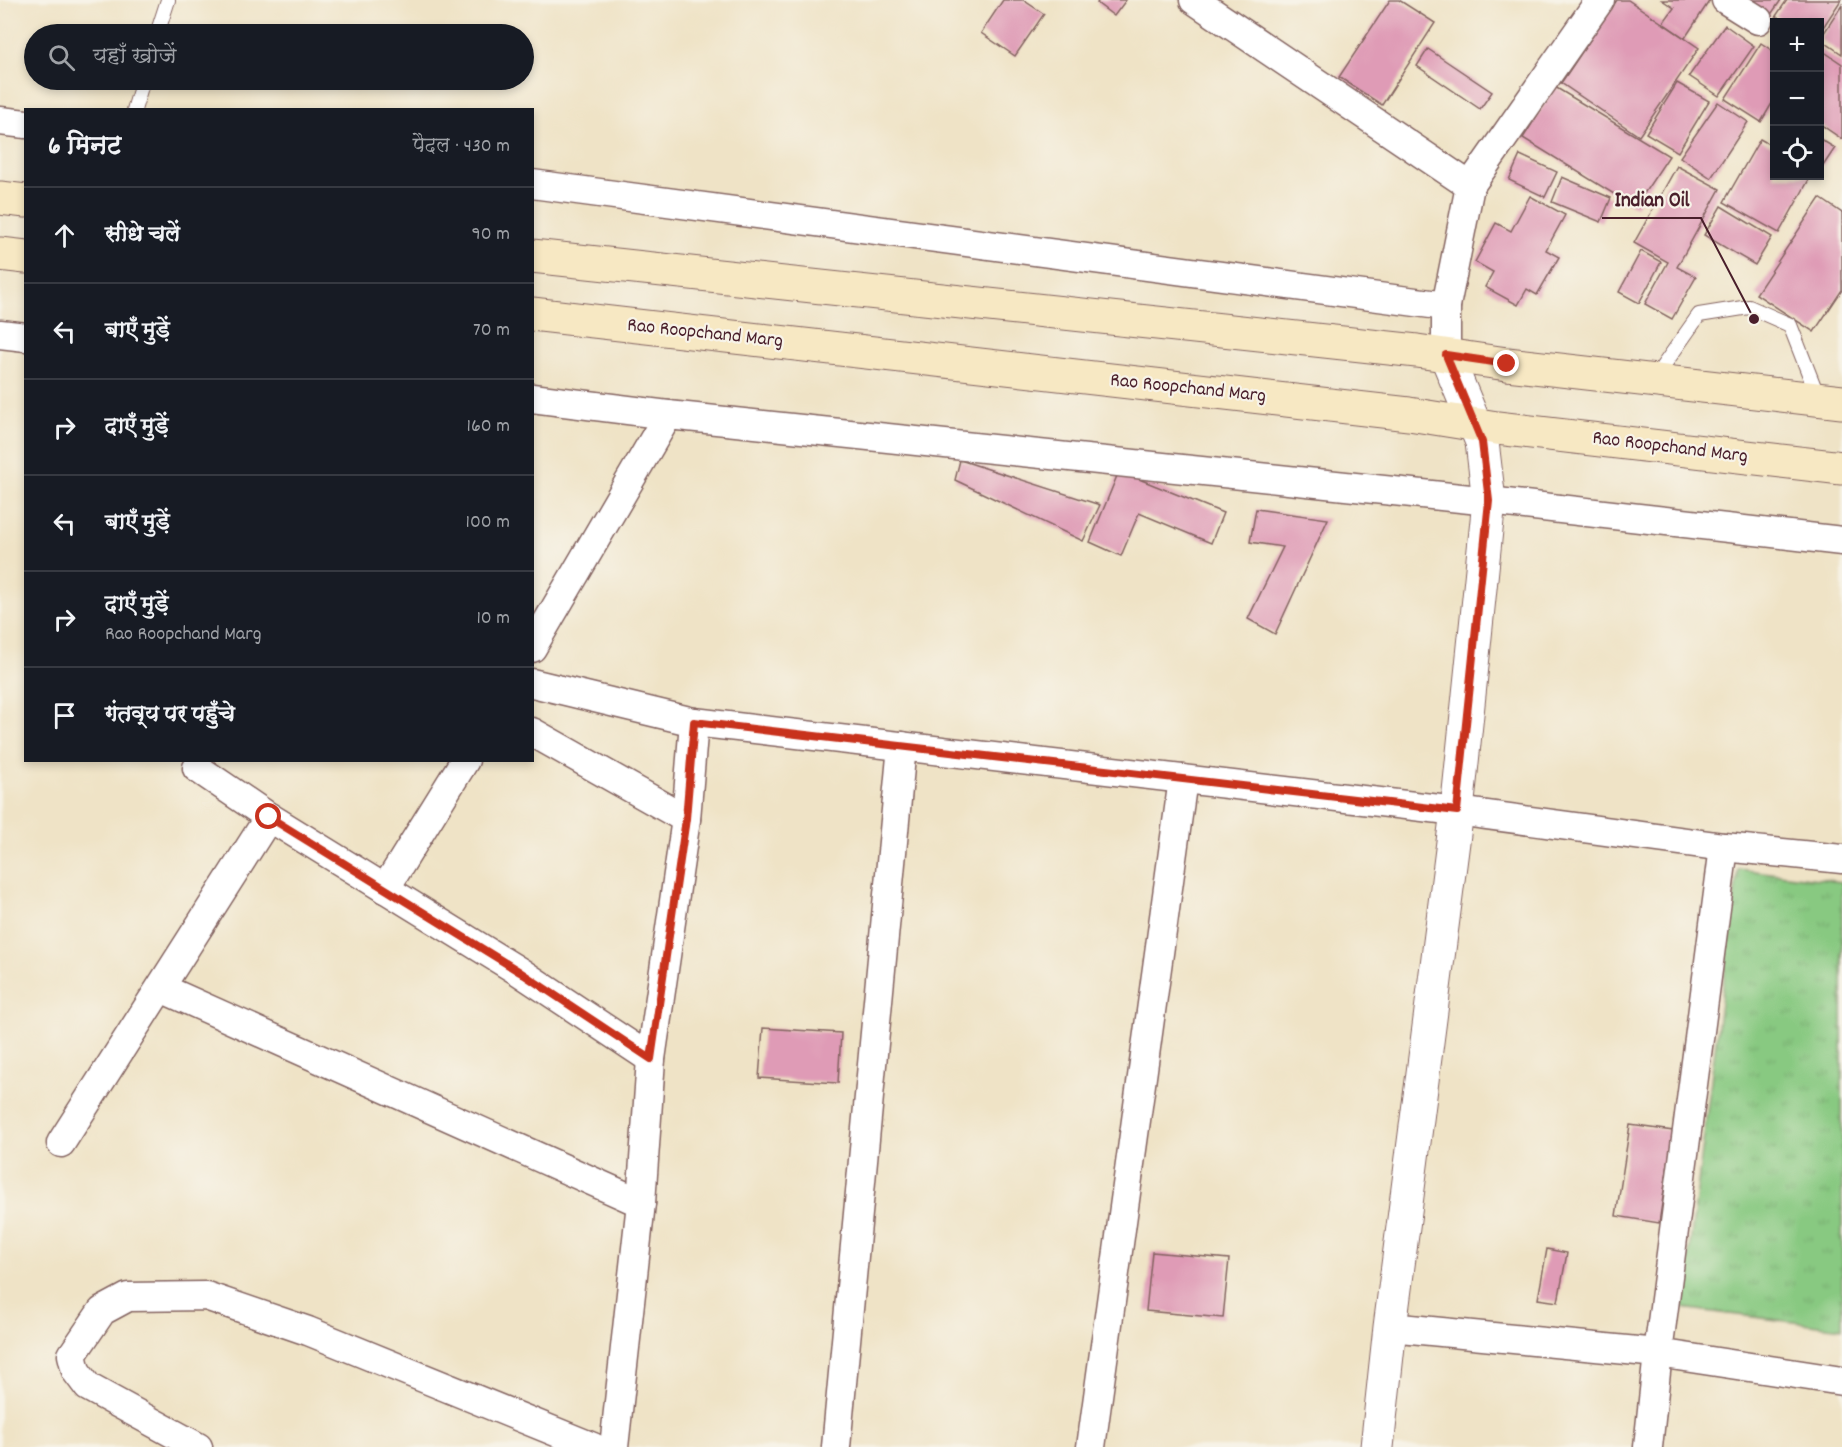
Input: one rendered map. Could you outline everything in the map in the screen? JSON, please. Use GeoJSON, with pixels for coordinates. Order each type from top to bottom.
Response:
{"type":"FeatureCollection","features":[{"type":"Feature","properties":{"kind":"main road"},"geometry":{"type":"LineString","coordinates":[[0,198],[24,201]]}},
{"type":"Feature","properties":{"kind":"main road"},"geometry":{"type":"LineString","coordinates":[[0,254],[24,257]]}},
{"type":"Feature","properties":{"kind":"main road"},"geometry":{"type":"LineString","coordinates":[[534,256],[1446,355],[1830,401]]}},
{"type":"Feature","properties":{"kind":"main road","name":"Rao Roopchand Marg"},"geometry":{"type":"LineString","coordinates":[[534,314],[1409,414],[1473,424],[1842,468]]}},
{"type":"Feature","properties":{"kind":"street"},"geometry":{"type":"LineString","coordinates":[[1194,0],[1470,186]]}},
{"type":"Feature","properties":{"kind":"street"},"geometry":{"type":"LineString","coordinates":[[1377,1447],[1390,1327],[1457,811],[1489,501],[1482,442],[1446,355],[1446,306],[1470,186],[1600,0]]}},
{"type":"Feature","properties":{"kind":"street"},"geometry":{"type":"LineString","coordinates":[[1726,0],[1758,20]]}},
{"type":"Feature","properties":{"kind":"street"},"geometry":{"type":"LineString","coordinates":[[0,121],[24,124]]}},
{"type":"Feature","properties":{"kind":"street"},"geometry":{"type":"LineString","coordinates":[[534,184],[1446,306]]}},
{"type":"Feature","properties":{"kind":"street"},"geometry":{"type":"LineString","coordinates":[[0,334],[24,337]]}},
{"type":"Feature","properties":{"kind":"street"},"geometry":{"type":"LineString","coordinates":[[534,398],[668,415],[1489,501],[1842,541]]}},
{"type":"Feature","properties":{"kind":"street"},"geometry":{"type":"LineString","coordinates":[[534,645],[668,415]]}},
{"type":"Feature","properties":{"kind":"street"},"geometry":{"type":"LineString","coordinates":[[534,683],[694,722],[1457,811],[1724,847],[1842,859]]}},
{"type":"Feature","properties":{"kind":"street"},"geometry":{"type":"LineString","coordinates":[[614,1447],[640,1203],[651,1059],[686,819],[694,722]]}},
{"type":"Feature","properties":{"kind":"street"},"geometry":{"type":"LineString","coordinates":[[534,733],[686,819]]}},
{"type":"Feature","properties":{"kind":"street"},"geometry":{"type":"LineString","coordinates":[[836,1447],[902,746]]}},
{"type":"Feature","properties":{"kind":"street"},"geometry":{"type":"LineString","coordinates":[[385,889],[464,762]]}},
{"type":"Feature","properties":{"kind":"street"},"geometry":{"type":"LineString","coordinates":[[196,768],[269,817],[520,972],[651,1059]]}},
{"type":"Feature","properties":{"kind":"street"},"geometry":{"type":"LineString","coordinates":[[1091,1447],[1183,779]]}},
{"type":"Feature","properties":{"kind":"street"},"geometry":{"type":"LineString","coordinates":[[61,1143],[269,817]]}},
{"type":"Feature","properties":{"kind":"street"},"geometry":{"type":"LineString","coordinates":[[1648,1447],[1658,1353],[1724,847]]}},
{"type":"Feature","properties":{"kind":"street"},"geometry":{"type":"LineString","coordinates":[[160,988],[640,1203]]}},
{"type":"Feature","properties":{"kind":"street"},"geometry":{"type":"LineString","coordinates":[[198,1447],[88,1387],[76,1371],[72,1355],[102,1311],[128,1297],[206,1296],[308,1331],[593,1447]]}},
{"type":"Feature","properties":{"kind":"street"},"geometry":{"type":"LineString","coordinates":[[1390,1327],[1658,1353],[1842,1381]]}},
{"type":"Feature","properties":{"kind":"lane"},"geometry":{"type":"LineString","coordinates":[[160,24],[168,0]]}},
{"type":"Feature","properties":{"kind":"lane"},"geometry":{"type":"LineString","coordinates":[[135,108],[140,90]]}},
{"type":"Feature","properties":{"kind":"lane"},"geometry":{"type":"LineString","coordinates":[[1653,381],[1699,315],[1749,307],[1790,325],[1830,401]]}},
{"type":"Feature","properties":{"kind":"green space"},"geometry":{"type":"Polygon","coordinates":[[[1738,869],[1842,882],[1842,1328],[1682,1308],[1738,869]]]}},
{"type":"Feature","properties":{"kind":"building"},"geometry":{"type":"Polygon","coordinates":[[[1003,0],[1023,0],[1044,14],[1015,56],[981,33],[1003,0]]]}},
{"type":"Feature","properties":{"kind":"building"},"geometry":{"type":"Polygon","coordinates":[[[1099,0],[1126,0],[1114,16],[1097,3],[1099,0]]]}},
{"type":"Feature","properties":{"kind":"building"},"geometry":{"type":"Polygon","coordinates":[[[1390,0],[1399,0],[1435,23],[1382,105],[1339,77],[1390,0]]]}},
{"type":"Feature","properties":{"kind":"building"},"geometry":{"type":"Polygon","coordinates":[[[1617,0],[1628,0],[1699,48],[1639,136],[1561,83],[1617,0]]]}},
{"type":"Feature","properties":{"kind":"building"},"geometry":{"type":"Polygon","coordinates":[[[1662,0],[1710,0],[1685,38],[1663,23],[1674,8],[1662,0]]]}},
{"type":"Feature","properties":{"kind":"building"},"geometry":{"type":"Polygon","coordinates":[[[1731,0],[1781,0],[1765,23],[1731,0]]]}},
{"type":"Feature","properties":{"kind":"building"},"geometry":{"type":"Polygon","coordinates":[[[1787,0],[1841,0],[1824,26],[1824,18],[1779,18],[1776,16],[1787,0]]]}},
{"type":"Feature","properties":{"kind":"building"},"geometry":{"type":"Polygon","coordinates":[[[1842,5],[1842,54],[1824,42],[1824,33],[1842,5]]]}},
{"type":"Feature","properties":{"kind":"building"},"geometry":{"type":"Polygon","coordinates":[[[1725,25],[1754,46],[1719,96],[1689,76],[1725,25]]]}},
{"type":"Feature","properties":{"kind":"building"},"geometry":{"type":"Polygon","coordinates":[[[1761,43],[1770,49],[1770,107],[1761,122],[1725,99],[1761,43]]]}},
{"type":"Feature","properties":{"kind":"building"},"geometry":{"type":"Polygon","coordinates":[[[1428,49],[1492,92],[1480,109],[1417,66],[1428,49]]]}},
{"type":"Feature","properties":{"kind":"building"},"geometry":{"type":"Polygon","coordinates":[[[1824,52],[1842,64],[1842,139],[1824,127],[1824,52]]]}},
{"type":"Feature","properties":{"kind":"building"},"geometry":{"type":"Polygon","coordinates":[[[1677,83],[1709,101],[1678,152],[1646,133],[1677,83]]]}},
{"type":"Feature","properties":{"kind":"building"},"geometry":{"type":"Polygon","coordinates":[[[1555,87],[1669,156],[1635,207],[1523,138],[1555,87]]]}},
{"type":"Feature","properties":{"kind":"building"},"geometry":{"type":"Polygon","coordinates":[[[1718,102],[1748,122],[1711,178],[1680,157],[1718,102]]]}},
{"type":"Feature","properties":{"kind":"building"},"geometry":{"type":"Polygon","coordinates":[[[1760,139],[1770,145],[1770,180],[1809,180],[1779,233],[1724,202],[1760,139]]]}},
{"type":"Feature","properties":{"kind":"building"},"geometry":{"type":"Polygon","coordinates":[[[1824,141],[1835,148],[1824,164],[1824,141]]]}},
{"type":"Feature","properties":{"kind":"building"},"geometry":{"type":"Polygon","coordinates":[[[1520,155],[1557,172],[1545,197],[1509,180],[1520,155]]]}},
{"type":"Feature","properties":{"kind":"building"},"geometry":{"type":"Polygon","coordinates":[[[1677,166],[1720,189],[1677,267],[1696,277],[1672,319],[1645,304],[1668,262],[1634,243],[1677,166]]]}},
{"type":"Feature","properties":{"kind":"building"},"geometry":{"type":"Polygon","coordinates":[[[1562,177],[1611,198],[1601,222],[1552,202],[1562,177]]]}},
{"type":"Feature","properties":{"kind":"building"},"geometry":{"type":"Polygon","coordinates":[[[1530,196],[1565,215],[1546,250],[1559,257],[1537,295],[1527,289],[1518,305],[1485,287],[1493,272],[1475,262],[1496,223],[1511,231],[1530,196]]]}},
{"type":"Feature","properties":{"kind":"building"},"geometry":{"type":"Polygon","coordinates":[[[1820,198],[1842,213],[1842,290],[1814,332],[1756,294],[1820,198]]]}},
{"type":"Feature","properties":{"kind":"building"},"geometry":{"type":"Polygon","coordinates":[[[1721,206],[1772,237],[1755,265],[1704,235],[1721,206]]]}},
{"type":"Feature","properties":{"kind":"building"},"geometry":{"type":"Polygon","coordinates":[[[1641,251],[1661,262],[1639,303],[1619,292],[1641,251]]]}},
{"type":"Feature","properties":{"kind":"building"},"geometry":{"type":"Polygon","coordinates":[[[960,460],[1100,505],[1083,541],[955,480],[960,460]]]}},
{"type":"Feature","properties":{"kind":"building"},"geometry":{"type":"Polygon","coordinates":[[[1119,471],[1223,513],[1211,543],[1139,513],[1121,556],[1090,542],[1119,471]]]}},
{"type":"Feature","properties":{"kind":"building"},"geometry":{"type":"Polygon","coordinates":[[[1256,509],[1328,519],[1275,634],[1248,619],[1283,547],[1250,542],[1256,509]]]}},
{"type":"Feature","properties":{"kind":"building"},"geometry":{"type":"Polygon","coordinates":[[[763,1028],[841,1033],[838,1083],[759,1078],[763,1028]]]}},
{"type":"Feature","properties":{"kind":"building"},"geometry":{"type":"Polygon","coordinates":[[[1630,1125],[1673,1131],[1659,1223],[1616,1216],[1630,1125]]]}},
{"type":"Feature","properties":{"kind":"building"},"geometry":{"type":"Polygon","coordinates":[[[1547,1249],[1567,1253],[1558,1302],[1538,1299],[1547,1249]]]}},
{"type":"Feature","properties":{"kind":"building"},"geometry":{"type":"Polygon","coordinates":[[[1152,1252],[1229,1259],[1223,1318],[1146,1311],[1152,1252]]]}},
{"type":"Feature","properties":{"kind":"place","name":"Indian Oil"},"geometry":{"type":"Point","coordinates":[1754,319]}},
{"type":"Feature","properties":{"kind":"route"},"geometry":{"type":"LineString","coordinates":[[269,817],[520,972],[651,1059],[686,819],[694,722],[1457,811],[1489,501],[1482,442],[1446,355],[1507,364]]}}]}
